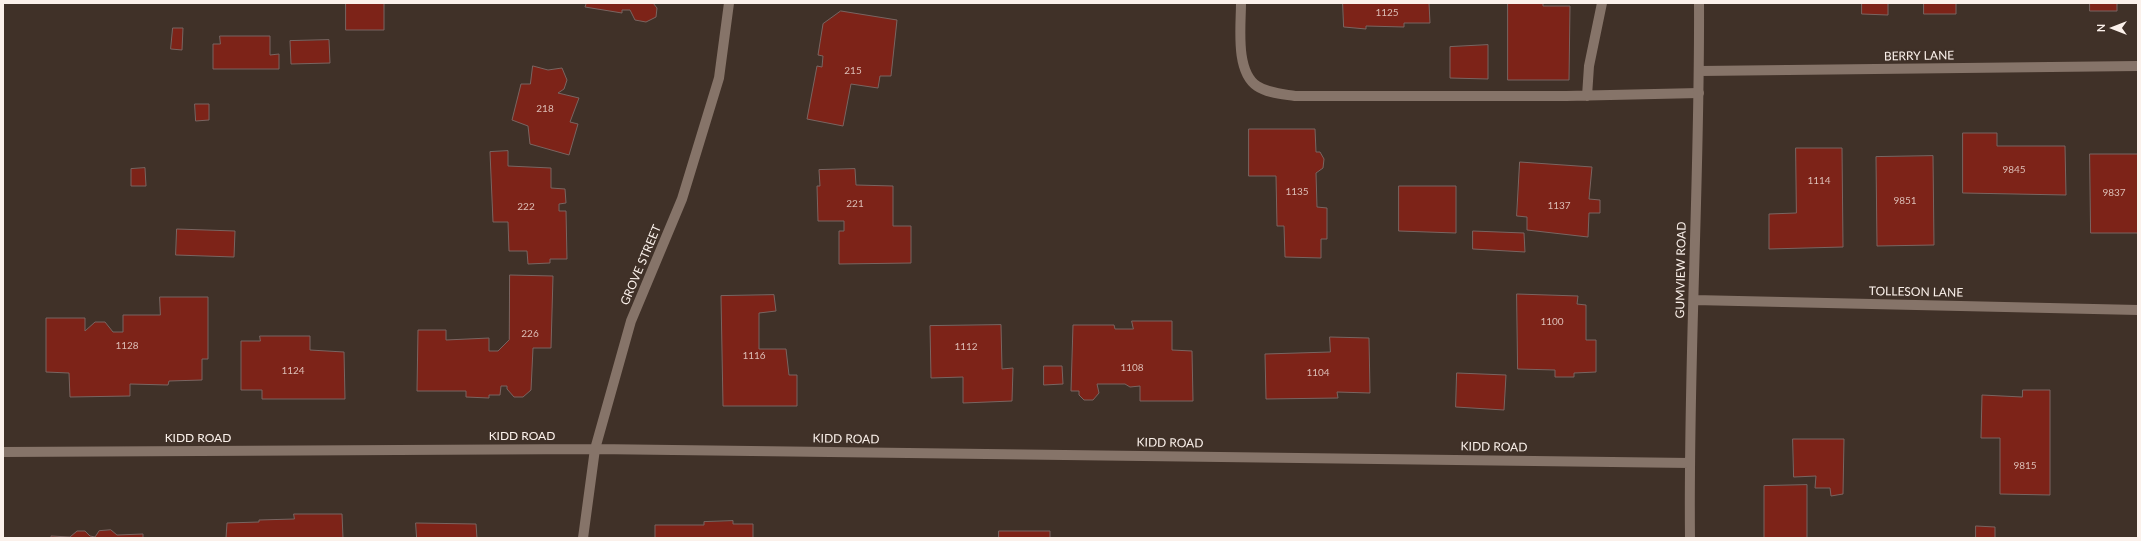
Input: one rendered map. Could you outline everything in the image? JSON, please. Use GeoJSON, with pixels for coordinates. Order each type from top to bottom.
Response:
{"type":"FeatureCollection","features":[{"type":"Feature","properties":{"kind":"street","name":"GROVE STREET"},"geometry":{"type":"LineString","coordinates":[[583,538],[595,449],[632,321],[682,199],[719,78],[729,3]]}},
{"type":"Feature","properties":{"kind":"street"},"geometry":{"type":"LineString","coordinates":[[1240,3],[1241,56],[1247,76],[1257,86],[1274,93],[1295,96],[1587,96],[1699,93]]}},
{"type":"Feature","properties":{"kind":"street"},"geometry":{"type":"LineString","coordinates":[[1587,96],[1589,66],[1602,3]]}},
{"type":"Feature","properties":{"kind":"street","name":"GUMVIEW ROAD"},"geometry":{"type":"LineString","coordinates":[[1690,538],[1690,463],[1700,71],[1699,3]]}},
{"type":"Feature","properties":{"kind":"street","name":"BERRY LANE"},"geometry":{"type":"LineString","coordinates":[[1700,71],[2138,66]]}},
{"type":"Feature","properties":{"kind":"street","name":"TOLLESON LANE"},"geometry":{"type":"LineString","coordinates":[[1694,300],[2138,310]]}},
{"type":"Feature","properties":{"kind":"street","name":"KIDD ROAD"},"geometry":{"type":"LineString","coordinates":[[3,452],[595,449],[1690,463]]}},
{"type":"Feature","properties":{"kind":"building"},"geometry":{"type":"Polygon","coordinates":[[[346,3],[384,3],[384,30],[346,30],[346,3]]]}},
{"type":"Feature","properties":{"kind":"building"},"geometry":{"type":"Polygon","coordinates":[[[581,3],[653,3],[657,8],[656,17],[646,22],[635,20],[630,10],[622,10],[622,13],[585,7],[586,4],[581,3]]]}},
{"type":"Feature","properties":{"kind":"building"},"geometry":{"type":"Polygon","coordinates":[[[1343,3],[1429,3],[1430,23],[1404,23],[1404,27],[1366,26],[1366,29],[1344,27],[1343,3]]]}},
{"type":"Feature","properties":{"kind":"building"},"geometry":{"type":"Polygon","coordinates":[[[1508,3],[1543,3],[1543,6],[1570,6],[1569,80],[1508,80],[1508,3]]]}},
{"type":"Feature","properties":{"kind":"building"},"geometry":{"type":"Polygon","coordinates":[[[1862,3],[1888,3],[1888,15],[1862,14],[1862,3]]]}},
{"type":"Feature","properties":{"kind":"building"},"geometry":{"type":"Polygon","coordinates":[[[1924,3],[1956,3],[1956,14],[1924,14],[1924,3]]]}},
{"type":"Feature","properties":{"kind":"building"},"geometry":{"type":"Polygon","coordinates":[[[2090,3],[2117,3],[2117,11],[2090,11],[2090,3]]]}},
{"type":"Feature","properties":{"kind":"building"},"geometry":{"type":"Polygon","coordinates":[[[841,11],[897,20],[891,76],[880,76],[878,88],[851,84],[843,126],[807,119],[817,66],[822,67],[823,56],[818,55],[823,24],[841,11]]]}},
{"type":"Feature","properties":{"kind":"building"},"geometry":{"type":"Polygon","coordinates":[[[173,28],[183,28],[182,50],[171,49],[173,28]]]}},
{"type":"Feature","properties":{"kind":"building"},"geometry":{"type":"Polygon","coordinates":[[[220,36],[270,36],[270,55],[279,54],[279,69],[213,69],[213,44],[220,44],[220,36]]]}},
{"type":"Feature","properties":{"kind":"building"},"geometry":{"type":"Polygon","coordinates":[[[329,40],[330,63],[291,64],[290,41],[329,40]]]}},
{"type":"Feature","properties":{"kind":"building"},"geometry":{"type":"Polygon","coordinates":[[[1488,45],[1488,79],[1450,78],[1450,47],[1488,45]]]}},
{"type":"Feature","properties":{"kind":"building"},"geometry":{"type":"Polygon","coordinates":[[[533,66],[548,70],[562,68],[567,80],[564,89],[558,93],[579,98],[570,122],[578,124],[569,155],[530,144],[528,126],[512,120],[521,84],[530,84],[533,66]]]}},
{"type":"Feature","properties":{"kind":"building"},"geometry":{"type":"Polygon","coordinates":[[[195,104],[209,104],[209,120],[196,121],[195,104]]]}},
{"type":"Feature","properties":{"kind":"building"},"geometry":{"type":"Polygon","coordinates":[[[1249,129],[1315,129],[1316,152],[1320,152],[1324,159],[1323,168],[1316,173],[1317,207],[1327,208],[1327,239],[1321,239],[1321,258],[1285,257],[1284,226],[1277,226],[1276,176],[1249,176],[1249,129]]]}},
{"type":"Feature","properties":{"kind":"building"},"geometry":{"type":"Polygon","coordinates":[[[1963,133],[1997,133],[1997,146],[2065,146],[2066,195],[1963,193],[1963,133]]]}},
{"type":"Feature","properties":{"kind":"building"},"geometry":{"type":"Polygon","coordinates":[[[1796,148],[1842,148],[1843,247],[1769,249],[1769,214],[1796,213],[1796,148]]]}},
{"type":"Feature","properties":{"kind":"building"},"geometry":{"type":"Polygon","coordinates":[[[508,151],[508,166],[551,168],[551,188],[565,189],[566,203],[559,204],[559,211],[566,211],[567,259],[550,259],[550,263],[528,264],[527,251],[509,251],[508,222],[493,222],[490,152],[508,151]]]}},
{"type":"Feature","properties":{"kind":"building"},"geometry":{"type":"Polygon","coordinates":[[[2090,154],[2138,154],[2138,233],[2091,233],[2090,154]]]}},
{"type":"Feature","properties":{"kind":"building"},"geometry":{"type":"Polygon","coordinates":[[[1933,156],[1934,245],[1877,246],[1876,157],[1933,156]]]}},
{"type":"Feature","properties":{"kind":"building"},"geometry":{"type":"Polygon","coordinates":[[[1520,162],[1592,167],[1589,199],[1600,200],[1600,213],[1589,213],[1588,237],[1527,230],[1527,217],[1517,216],[1520,162]]]}},
{"type":"Feature","properties":{"kind":"building"},"geometry":{"type":"Polygon","coordinates":[[[145,168],[146,186],[131,186],[131,169],[145,168]]]}},
{"type":"Feature","properties":{"kind":"building"},"geometry":{"type":"Polygon","coordinates":[[[855,169],[856,185],[893,186],[893,226],[911,226],[911,263],[839,264],[839,231],[844,231],[844,221],[818,221],[817,186],[820,186],[819,170],[855,169]]]}},
{"type":"Feature","properties":{"kind":"building"},"geometry":{"type":"Polygon","coordinates":[[[1399,186],[1456,186],[1456,233],[1399,231],[1399,186]]]}},
{"type":"Feature","properties":{"kind":"building"},"geometry":{"type":"Polygon","coordinates":[[[177,229],[235,231],[234,257],[176,255],[177,229]]]}},
{"type":"Feature","properties":{"kind":"building"},"geometry":{"type":"Polygon","coordinates":[[[1473,231],[1524,233],[1525,252],[1473,249],[1473,231]]]}},
{"type":"Feature","properties":{"kind":"building"},"geometry":{"type":"Polygon","coordinates":[[[510,275],[553,276],[551,348],[533,348],[531,390],[523,397],[514,397],[507,389],[507,386],[501,386],[500,395],[489,395],[489,398],[466,397],[466,391],[417,391],[418,330],[446,330],[446,340],[489,338],[489,351],[498,351],[509,340],[510,275]]]}},
{"type":"Feature","properties":{"kind":"building"},"geometry":{"type":"Polygon","coordinates":[[[1517,294],[1578,296],[1577,304],[1586,305],[1586,340],[1596,340],[1596,372],[1574,373],[1574,377],[1555,377],[1555,370],[1518,369],[1517,294]]]}},
{"type":"Feature","properties":{"kind":"building"},"geometry":{"type":"Polygon","coordinates":[[[774,295],[776,311],[759,313],[759,349],[786,349],[789,375],[797,375],[797,406],[723,406],[721,296],[774,295]]]}},
{"type":"Feature","properties":{"kind":"building"},"geometry":{"type":"Polygon","coordinates":[[[160,297],[208,297],[208,359],[202,359],[202,380],[169,381],[168,385],[130,384],[130,396],[70,397],[69,373],[46,372],[46,318],[85,318],[85,331],[95,322],[105,322],[113,332],[123,332],[123,315],[160,315],[160,297]]]}},
{"type":"Feature","properties":{"kind":"building"},"geometry":{"type":"Polygon","coordinates":[[[1132,321],[1172,321],[1172,350],[1192,351],[1193,401],[1140,401],[1140,386],[1130,387],[1125,384],[1097,384],[1099,393],[1093,400],[1084,400],[1079,395],[1079,391],[1071,391],[1073,325],[1114,325],[1115,329],[1133,329],[1132,321]]]}},
{"type":"Feature","properties":{"kind":"building"},"geometry":{"type":"Polygon","coordinates":[[[1001,325],[1002,369],[1013,368],[1012,401],[963,403],[963,377],[931,378],[930,326],[1001,325]]]}},
{"type":"Feature","properties":{"kind":"building"},"geometry":{"type":"Polygon","coordinates":[[[260,336],[310,336],[310,350],[344,352],[345,399],[262,399],[262,390],[241,390],[241,341],[260,341],[260,336]]]}},
{"type":"Feature","properties":{"kind":"building"},"geometry":{"type":"Polygon","coordinates":[[[1330,337],[1369,338],[1370,393],[1337,392],[1338,398],[1266,399],[1265,354],[1330,352],[1330,337]]]}},
{"type":"Feature","properties":{"kind":"building"},"geometry":{"type":"Polygon","coordinates":[[[1044,366],[1062,366],[1063,384],[1044,385],[1044,366]]]}},
{"type":"Feature","properties":{"kind":"building"},"geometry":{"type":"Polygon","coordinates":[[[1457,373],[1506,375],[1504,410],[1456,407],[1457,373]]]}},
{"type":"Feature","properties":{"kind":"building"},"geometry":{"type":"Polygon","coordinates":[[[2023,390],[2050,390],[2050,495],[2000,494],[2000,438],[1981,438],[1982,395],[2022,397],[2023,390]]]}},
{"type":"Feature","properties":{"kind":"building"},"geometry":{"type":"Polygon","coordinates":[[[1793,439],[1844,439],[1843,494],[1831,496],[1830,488],[1815,488],[1816,476],[1794,477],[1793,439]]]}},
{"type":"Feature","properties":{"kind":"building"},"geometry":{"type":"Polygon","coordinates":[[[1807,485],[1807,538],[1764,538],[1764,486],[1807,485]]]}},
{"type":"Feature","properties":{"kind":"building"},"geometry":{"type":"Polygon","coordinates":[[[294,514],[342,514],[343,538],[226,538],[227,523],[294,519],[294,514]]]}},
{"type":"Feature","properties":{"kind":"building"},"geometry":{"type":"Polygon","coordinates":[[[733,521],[733,524],[753,524],[753,538],[655,538],[655,525],[704,525],[704,522],[733,521]]]}},
{"type":"Feature","properties":{"kind":"building"},"geometry":{"type":"Polygon","coordinates":[[[416,523],[476,524],[477,538],[417,538],[416,523]]]}},
{"type":"Feature","properties":{"kind":"building"},"geometry":{"type":"Polygon","coordinates":[[[1976,526],[1995,527],[1995,538],[1976,538],[1976,526]]]}},
{"type":"Feature","properties":{"kind":"building"},"geometry":{"type":"Polygon","coordinates":[[[111,530],[117,535],[143,534],[143,538],[51,538],[51,536],[70,537],[77,531],[85,531],[90,536],[95,537],[99,531],[111,530]]]}},
{"type":"Feature","properties":{"kind":"building"},"geometry":{"type":"Polygon","coordinates":[[[999,531],[1050,531],[1050,538],[999,538],[999,531]]]}}]}
